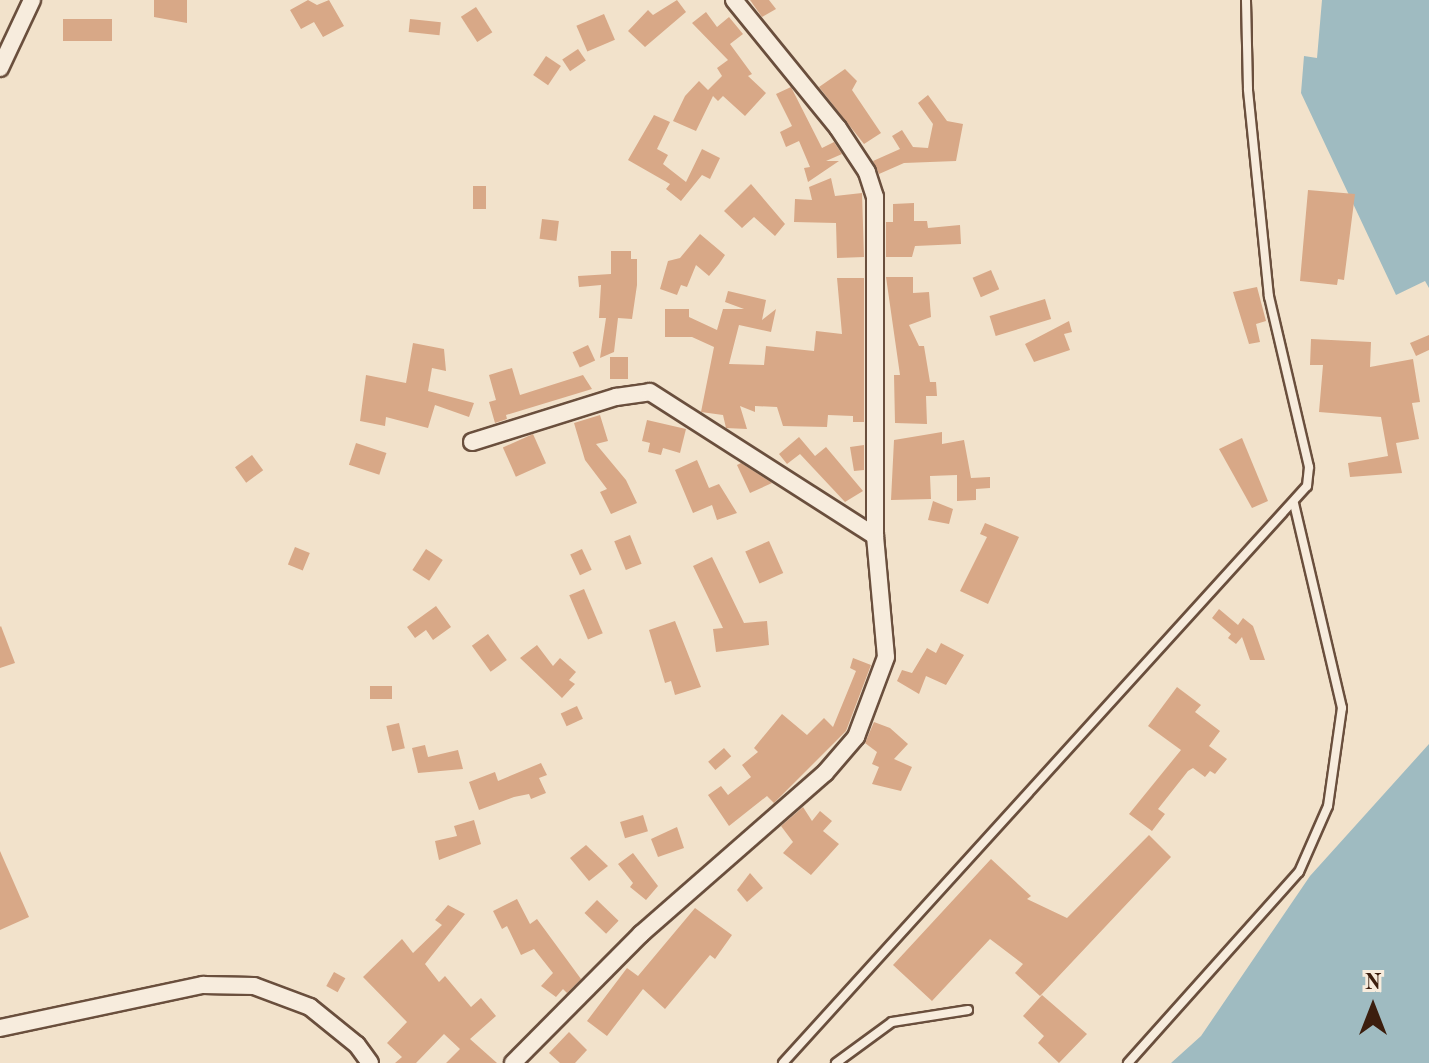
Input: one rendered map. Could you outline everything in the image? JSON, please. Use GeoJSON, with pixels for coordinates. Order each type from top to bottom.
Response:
{"type":"FeatureCollection","features":[{"type":"Feature","properties":{"kind":"street"},"geometry":{"type":"LineString","coordinates":[[0,68],[32,0]]}},
{"type":"Feature","properties":{"kind":"street"},"geometry":{"type":"LineString","coordinates":[[513,1063],[641,934],[825,773],[856,737],[886,657],[875,536],[875,197],[867,172],[838,128],[734,0]]}},
{"type":"Feature","properties":{"kind":"street"},"geometry":{"type":"LineString","coordinates":[[472,442],[616,397],[650,392],[875,536]]}},
{"type":"Feature","properties":{"kind":"street"},"geometry":{"type":"LineString","coordinates":[[0,1028],[203,985],[240,984],[310,1007],[357,1045],[370,1063]]}},
{"type":"Feature","properties":{"kind":"lane"},"geometry":{"type":"LineString","coordinates":[[783,1063],[1294,504],[1307,486],[1309,467],[1269,297],[1248,89],[1246,0]]}},
{"type":"Feature","properties":{"kind":"lane"},"geometry":{"type":"LineString","coordinates":[[1128,1063],[1299,872],[1328,806],[1342,708],[1294,504]]}},
{"type":"Feature","properties":{"kind":"lane"},"geometry":{"type":"LineString","coordinates":[[836,1063],[892,1022],[968,1010]]}},
{"type":"Feature","properties":{"kind":"water"},"geometry":{"type":"Polygon","coordinates":[[[1322,0],[1429,0],[1429,288],[1425,281],[1396,295],[1301,93],[1304,56],[1317,58],[1322,0]]]}},
{"type":"Feature","properties":{"kind":"water"},"geometry":{"type":"Polygon","coordinates":[[[1429,744],[1429,1063],[1171,1063],[1201,1036],[1310,876],[1429,744]]]}},
{"type":"Feature","properties":{"kind":"building"},"geometry":{"type":"Polygon","coordinates":[[[154,0],[187,0],[187,23],[154,17],[154,0]]]}},
{"type":"Feature","properties":{"kind":"building"},"geometry":{"type":"Polygon","coordinates":[[[308,0],[317,5],[329,0],[344,26],[323,37],[314,22],[301,29],[290,10],[308,0]]]}},
{"type":"Feature","properties":{"kind":"building"},"geometry":{"type":"Polygon","coordinates":[[[677,0],[686,12],[645,47],[628,31],[648,10],[653,15],[677,0]]]}},
{"type":"Feature","properties":{"kind":"building"},"geometry":{"type":"Polygon","coordinates":[[[750,0],[769,0],[776,9],[762,17],[750,0]]]}},
{"type":"Feature","properties":{"kind":"building"},"geometry":{"type":"Polygon","coordinates":[[[476,7],[492,32],[477,42],[461,17],[476,7]]]}},
{"type":"Feature","properties":{"kind":"building"},"geometry":{"type":"Polygon","coordinates":[[[706,12],[717,27],[729,17],[743,34],[730,44],[752,74],[748,76],[766,93],[745,116],[723,96],[718,101],[713,96],[696,131],[673,121],[685,96],[699,81],[708,90],[722,76],[717,68],[728,60],[692,23],[706,12]]]}},
{"type":"Feature","properties":{"kind":"building"},"geometry":{"type":"Polygon","coordinates":[[[604,14],[615,40],[587,51],[576,26],[604,14]]]}},
{"type":"Feature","properties":{"kind":"building"},"geometry":{"type":"Polygon","coordinates":[[[63,19],[112,19],[112,41],[63,41],[63,19]]]}},
{"type":"Feature","properties":{"kind":"building"},"geometry":{"type":"Polygon","coordinates":[[[410,19],[441,22],[439,35],[409,32],[410,19]]]}},
{"type":"Feature","properties":{"kind":"building"},"geometry":{"type":"Polygon","coordinates":[[[578,49],[586,61],[570,71],[562,60],[578,49]]]}},
{"type":"Feature","properties":{"kind":"building"},"geometry":{"type":"Polygon","coordinates":[[[546,56],[561,66],[548,85],[533,75],[546,56]]]}},
{"type":"Feature","properties":{"kind":"building"},"geometry":{"type":"Polygon","coordinates":[[[845,69],[857,81],[852,90],[881,133],[864,144],[819,87],[845,69]]]}},
{"type":"Feature","properties":{"kind":"building"},"geometry":{"type":"Polygon","coordinates":[[[791,87],[822,148],[834,142],[842,154],[826,161],[839,161],[808,182],[804,168],[810,167],[799,141],[786,147],[780,132],[792,126],[776,94],[791,87]]]}},
{"type":"Feature","properties":{"kind":"building"},"geometry":{"type":"Polygon","coordinates":[[[928,95],[947,121],[963,124],[956,161],[904,163],[879,174],[873,161],[900,149],[892,136],[902,130],[913,147],[928,148],[933,124],[918,103],[928,95]]]}},
{"type":"Feature","properties":{"kind":"building"},"geometry":{"type":"Polygon","coordinates":[[[654,115],[670,122],[657,149],[668,155],[663,164],[686,182],[702,149],[720,158],[710,179],[702,175],[681,201],[666,189],[670,184],[628,160],[654,115]]]}},
{"type":"Feature","properties":{"kind":"building"},"geometry":{"type":"Polygon","coordinates":[[[831,178],[835,196],[862,193],[864,257],[837,258],[836,223],[794,222],[795,199],[812,200],[809,187],[831,178]]]}},
{"type":"Feature","properties":{"kind":"building"},"geometry":{"type":"Polygon","coordinates":[[[751,184],[785,224],[775,236],[754,217],[742,228],[724,211],[751,184]]]}},
{"type":"Feature","properties":{"kind":"building"},"geometry":{"type":"Polygon","coordinates":[[[473,186],[486,186],[486,209],[473,209],[473,186]]]}},
{"type":"Feature","properties":{"kind":"building"},"geometry":{"type":"Polygon","coordinates":[[[1308,190],[1355,194],[1344,280],[1338,279],[1337,285],[1300,281],[1308,190]]]}},
{"type":"Feature","properties":{"kind":"building"},"geometry":{"type":"Polygon","coordinates":[[[914,203],[914,221],[927,221],[928,228],[960,225],[961,244],[915,246],[912,257],[886,257],[886,222],[893,222],[893,204],[914,203]]]}},
{"type":"Feature","properties":{"kind":"building"},"geometry":{"type":"Polygon","coordinates":[[[542,219],[559,221],[556,241],[540,239],[542,219]]]}},
{"type":"Feature","properties":{"kind":"building"},"geometry":{"type":"Polygon","coordinates":[[[700,234],[725,255],[719,264],[709,276],[696,265],[687,287],[681,285],[677,295],[660,289],[668,261],[680,258],[700,234]]]}},
{"type":"Feature","properties":{"kind":"building"},"geometry":{"type":"Polygon","coordinates":[[[611,251],[631,251],[631,259],[637,259],[637,285],[632,319],[618,318],[614,352],[600,358],[606,318],[599,318],[601,285],[579,287],[578,276],[611,274],[611,251]]]}},
{"type":"Feature","properties":{"kind":"building"},"geometry":{"type":"Polygon","coordinates":[[[991,270],[999,289],[981,297],[973,278],[991,270]]]}},
{"type":"Feature","properties":{"kind":"building"},"geometry":{"type":"Polygon","coordinates":[[[886,277],[913,277],[913,293],[929,292],[931,317],[909,325],[919,346],[924,346],[930,382],[936,382],[937,396],[926,396],[927,424],[895,423],[894,375],[900,375],[886,277]]]}},
{"type":"Feature","properties":{"kind":"building"},"geometry":{"type":"Polygon","coordinates":[[[837,278],[864,278],[864,422],[853,422],[853,416],[828,415],[827,427],[783,426],[777,407],[755,406],[755,412],[740,406],[747,429],[726,428],[723,415],[701,412],[714,347],[692,337],[665,337],[665,309],[689,309],[689,317],[717,330],[723,309],[744,309],[725,302],[728,291],[766,300],[762,320],[776,309],[771,332],[739,325],[729,364],[764,365],[766,346],[814,351],[816,331],[842,334],[837,278]]]}},
{"type":"Feature","properties":{"kind":"building"},"geometry":{"type":"Polygon","coordinates":[[[1257,287],[1266,321],[1256,324],[1260,342],[1249,344],[1233,292],[1257,287]]]}},
{"type":"Feature","properties":{"kind":"building"},"geometry":{"type":"Polygon","coordinates":[[[1045,299],[1051,319],[996,336],[990,316],[1045,299]]]}},
{"type":"Feature","properties":{"kind":"building"},"geometry":{"type":"Polygon","coordinates":[[[1069,321],[1072,332],[1064,334],[1070,350],[1034,362],[1025,344],[1069,321]]]}},
{"type":"Feature","properties":{"kind":"building"},"geometry":{"type":"Polygon","coordinates":[[[1429,335],[1429,350],[1416,356],[1410,343],[1429,335]]]}},
{"type":"Feature","properties":{"kind":"building"},"geometry":{"type":"Polygon","coordinates":[[[1311,339],[1371,342],[1370,367],[1413,359],[1420,402],[1412,403],[1419,439],[1396,443],[1402,473],[1350,477],[1348,463],[1388,456],[1381,417],[1319,412],[1323,365],[1310,365],[1311,339]]]}},
{"type":"Feature","properties":{"kind":"building"},"geometry":{"type":"Polygon","coordinates":[[[413,343],[444,349],[446,371],[432,368],[428,391],[474,403],[469,417],[435,405],[428,428],[386,417],[385,426],[360,421],[366,375],[406,383],[413,343]]]}},
{"type":"Feature","properties":{"kind":"building"},"geometry":{"type":"Polygon","coordinates":[[[588,345],[595,360],[580,368],[573,352],[588,345]]]}},
{"type":"Feature","properties":{"kind":"building"},"geometry":{"type":"Polygon","coordinates":[[[610,357],[628,357],[628,379],[610,379],[610,357]]]}},
{"type":"Feature","properties":{"kind":"building"},"geometry":{"type":"Polygon","coordinates":[[[512,368],[520,395],[583,375],[592,389],[506,415],[507,419],[495,423],[489,402],[496,400],[489,375],[512,368]]]}},
{"type":"Feature","properties":{"kind":"building"},"geometry":{"type":"Polygon","coordinates":[[[600,415],[608,441],[596,444],[626,480],[637,503],[611,514],[600,492],[607,489],[585,460],[574,423],[600,415]]]}},
{"type":"Feature","properties":{"kind":"building"},"geometry":{"type":"Polygon","coordinates":[[[647,420],[686,429],[680,453],[663,448],[661,455],[648,452],[650,443],[642,441],[647,420]]]}},
{"type":"Feature","properties":{"kind":"building"},"geometry":{"type":"Polygon","coordinates":[[[942,432],[942,444],[964,440],[971,478],[990,477],[990,488],[976,489],[976,500],[957,501],[957,475],[930,476],[931,499],[891,500],[894,440],[942,432]]]}},
{"type":"Feature","properties":{"kind":"building"},"geometry":{"type":"Polygon","coordinates":[[[533,434],[546,463],[516,477],[503,447],[533,434]]]}},
{"type":"Feature","properties":{"kind":"building"},"geometry":{"type":"Polygon","coordinates":[[[799,437],[815,456],[826,447],[863,491],[845,502],[800,454],[787,464],[779,454],[799,437]]]}},
{"type":"Feature","properties":{"kind":"building"},"geometry":{"type":"Polygon","coordinates":[[[1242,438],[1268,501],[1252,508],[1219,449],[1242,438]]]}},
{"type":"Feature","properties":{"kind":"building"},"geometry":{"type":"Polygon","coordinates":[[[356,443],[386,453],[379,475],[349,465],[356,443]]]}},
{"type":"Feature","properties":{"kind":"building"},"geometry":{"type":"Polygon","coordinates":[[[864,445],[864,470],[854,471],[850,447],[864,445]]]}},
{"type":"Feature","properties":{"kind":"building"},"geometry":{"type":"Polygon","coordinates":[[[252,455],[263,470],[246,483],[235,467],[252,455]]]}},
{"type":"Feature","properties":{"kind":"building"},"geometry":{"type":"Polygon","coordinates":[[[697,460],[709,488],[719,484],[737,513],[717,520],[712,505],[693,513],[675,470],[697,460]]]}},
{"type":"Feature","properties":{"kind":"building"},"geometry":{"type":"Polygon","coordinates":[[[741,463],[772,483],[750,493],[737,465],[741,463]]]}},
{"type":"Feature","properties":{"kind":"building"},"geometry":{"type":"Polygon","coordinates":[[[933,501],[953,509],[949,524],[928,520],[933,501]]]}},
{"type":"Feature","properties":{"kind":"building"},"geometry":{"type":"Polygon","coordinates":[[[985,523],[1019,537],[988,604],[960,591],[987,537],[980,534],[985,523]]]}},
{"type":"Feature","properties":{"kind":"building"},"geometry":{"type":"Polygon","coordinates":[[[630,535],[642,564],[626,570],[614,541],[630,535]]]}},
{"type":"Feature","properties":{"kind":"building"},"geometry":{"type":"Polygon","coordinates":[[[769,541],[783,573],[759,584],[745,552],[769,541]]]}},
{"type":"Feature","properties":{"kind":"building"},"geometry":{"type":"Polygon","coordinates":[[[295,547],[310,553],[303,571],[288,565],[295,547]]]}},
{"type":"Feature","properties":{"kind":"building"},"geometry":{"type":"Polygon","coordinates":[[[426,549],[443,560],[429,581],[412,570],[426,549]]]}},
{"type":"Feature","properties":{"kind":"building"},"geometry":{"type":"Polygon","coordinates":[[[582,549],[592,570],[580,575],[570,554],[582,549]]]}},
{"type":"Feature","properties":{"kind":"building"},"geometry":{"type":"Polygon","coordinates":[[[712,557],[744,623],[767,621],[769,645],[716,652],[713,629],[723,628],[693,566],[712,557]]]}},
{"type":"Feature","properties":{"kind":"building"},"geometry":{"type":"Polygon","coordinates":[[[584,589],[603,633],[588,639],[569,595],[584,589]]]}},
{"type":"Feature","properties":{"kind":"building"},"geometry":{"type":"Polygon","coordinates":[[[436,606],[451,627],[433,640],[426,630],[415,638],[407,627],[436,606]]]}},
{"type":"Feature","properties":{"kind":"building"},"geometry":{"type":"Polygon","coordinates":[[[1219,609],[1238,625],[1243,618],[1253,626],[1265,660],[1250,660],[1242,637],[1236,644],[1228,638],[1231,634],[1212,618],[1219,609]]]}},
{"type":"Feature","properties":{"kind":"building"},"geometry":{"type":"Polygon","coordinates":[[[675,621],[701,687],[675,695],[671,681],[665,683],[649,630],[675,621]]]}},
{"type":"Feature","properties":{"kind":"building"},"geometry":{"type":"Polygon","coordinates":[[[0,627],[15,663],[0,668],[0,627]]]}},
{"type":"Feature","properties":{"kind":"building"},"geometry":{"type":"Polygon","coordinates":[[[488,634],[507,660],[491,672],[472,646],[488,634]]]}},
{"type":"Feature","properties":{"kind":"building"},"geometry":{"type":"Polygon","coordinates":[[[941,643],[964,655],[946,685],[926,676],[919,694],[897,681],[902,670],[912,673],[927,648],[936,653],[941,643]]]}},
{"type":"Feature","properties":{"kind":"building"},"geometry":{"type":"Polygon","coordinates":[[[537,645],[553,666],[560,658],[576,672],[569,680],[575,684],[562,698],[520,658],[537,645]]]}},
{"type":"Feature","properties":{"kind":"building"},"geometry":{"type":"Polygon","coordinates":[[[853,658],[871,665],[846,731],[774,803],[767,796],[729,826],[708,795],[721,786],[728,795],[751,777],[742,765],[758,752],[754,748],[782,714],[807,735],[824,718],[833,727],[856,671],[850,668],[853,658]]]}},
{"type":"Feature","properties":{"kind":"building"},"geometry":{"type":"Polygon","coordinates":[[[370,686],[392,686],[392,699],[370,699],[370,686]]]}},
{"type":"Feature","properties":{"kind":"building"},"geometry":{"type":"Polygon","coordinates":[[[1177,687],[1201,705],[1195,712],[1220,731],[1209,746],[1227,759],[1215,774],[1210,771],[1205,777],[1193,768],[1188,771],[1158,809],[1165,814],[1152,831],[1129,814],[1181,750],[1148,726],[1177,687]]]}},
{"type":"Feature","properties":{"kind":"building"},"geometry":{"type":"Polygon","coordinates":[[[577,706],[583,719],[567,726],[561,714],[577,706]]]}},
{"type":"Feature","properties":{"kind":"building"},"geometry":{"type":"Polygon","coordinates":[[[874,722],[890,728],[908,744],[894,759],[912,767],[901,791],[872,784],[879,767],[872,764],[877,752],[865,743],[874,722]]]}},
{"type":"Feature","properties":{"kind":"building"},"geometry":{"type":"Polygon","coordinates":[[[399,723],[405,748],[392,751],[386,726],[399,723]]]}},
{"type":"Feature","properties":{"kind":"building"},"geometry":{"type":"Polygon","coordinates":[[[425,745],[428,757],[458,750],[463,769],[418,773],[412,748],[425,745]]]}},
{"type":"Feature","properties":{"kind":"building"},"geometry":{"type":"Polygon","coordinates":[[[724,748],[731,756],[715,770],[708,762],[724,748]]]}},
{"type":"Feature","properties":{"kind":"building"},"geometry":{"type":"Polygon","coordinates":[[[541,763],[547,775],[539,778],[546,793],[531,799],[529,794],[514,797],[479,810],[469,782],[495,772],[498,781],[541,763]]]}},
{"type":"Feature","properties":{"kind":"building"},"geometry":{"type":"Polygon","coordinates":[[[803,807],[812,821],[820,811],[832,821],[823,831],[839,844],[811,875],[783,853],[793,842],[781,826],[803,807]]]}},
{"type":"Feature","properties":{"kind":"building"},"geometry":{"type":"Polygon","coordinates":[[[643,815],[648,831],[625,838],[620,822],[643,815]]]}},
{"type":"Feature","properties":{"kind":"building"},"geometry":{"type":"Polygon","coordinates":[[[474,820],[481,844],[439,860],[435,841],[457,836],[454,826],[474,820]]]}},
{"type":"Feature","properties":{"kind":"building"},"geometry":{"type":"Polygon","coordinates":[[[677,827],[684,848],[658,857],[651,839],[677,827]]]}},
{"type":"Feature","properties":{"kind":"building"},"geometry":{"type":"Polygon","coordinates":[[[1149,835],[1171,857],[1040,996],[1015,973],[1023,964],[990,939],[932,1001],[893,965],[991,859],[1031,896],[1027,899],[1067,918],[1149,835]]]}},
{"type":"Feature","properties":{"kind":"building"},"geometry":{"type":"Polygon","coordinates":[[[586,845],[608,866],[589,881],[570,858],[586,845]]]}},
{"type":"Feature","properties":{"kind":"building"},"geometry":{"type":"Polygon","coordinates":[[[0,851],[29,917],[0,930],[0,851]]]}},
{"type":"Feature","properties":{"kind":"building"},"geometry":{"type":"Polygon","coordinates":[[[633,853],[658,886],[646,900],[630,887],[633,883],[618,864],[633,853]]]}},
{"type":"Feature","properties":{"kind":"building"},"geometry":{"type":"Polygon","coordinates":[[[750,873],[763,888],[747,902],[737,890],[750,873]]]}},
{"type":"Feature","properties":{"kind":"building"},"geometry":{"type":"Polygon","coordinates":[[[517,899],[530,924],[537,919],[581,979],[567,993],[563,989],[556,997],[541,986],[553,973],[534,949],[521,955],[507,926],[502,929],[493,911],[517,899]]]}},
{"type":"Feature","properties":{"kind":"building"},"geometry":{"type":"Polygon","coordinates":[[[597,900],[619,921],[606,934],[584,913],[597,900]]]}},
{"type":"Feature","properties":{"kind":"building"},"geometry":{"type":"Polygon","coordinates":[[[448,905],[465,914],[425,964],[439,982],[445,976],[471,1007],[481,998],[496,1016],[470,1039],[497,1063],[446,1063],[460,1049],[444,1034],[416,1063],[395,1063],[402,1057],[387,1043],[407,1022],[363,977],[402,939],[413,953],[442,925],[435,920],[448,905]]]}},
{"type":"Feature","properties":{"kind":"building"},"geometry":{"type":"Polygon","coordinates":[[[695,908],[732,935],[715,959],[710,955],[665,1009],[643,989],[607,1036],[587,1021],[627,968],[638,976],[695,908]]]}},
{"type":"Feature","properties":{"kind":"building"},"geometry":{"type":"Polygon","coordinates":[[[334,972],[345,978],[338,992],[326,986],[334,972]]]}},
{"type":"Feature","properties":{"kind":"building"},"geometry":{"type":"Polygon","coordinates":[[[1042,995],[1087,1034],[1059,1063],[1038,1043],[1044,1036],[1023,1016],[1042,995]]]}},
{"type":"Feature","properties":{"kind":"building"},"geometry":{"type":"Polygon","coordinates":[[[569,1032],[587,1050],[575,1063],[560,1063],[549,1053],[569,1032]]]}}]}
